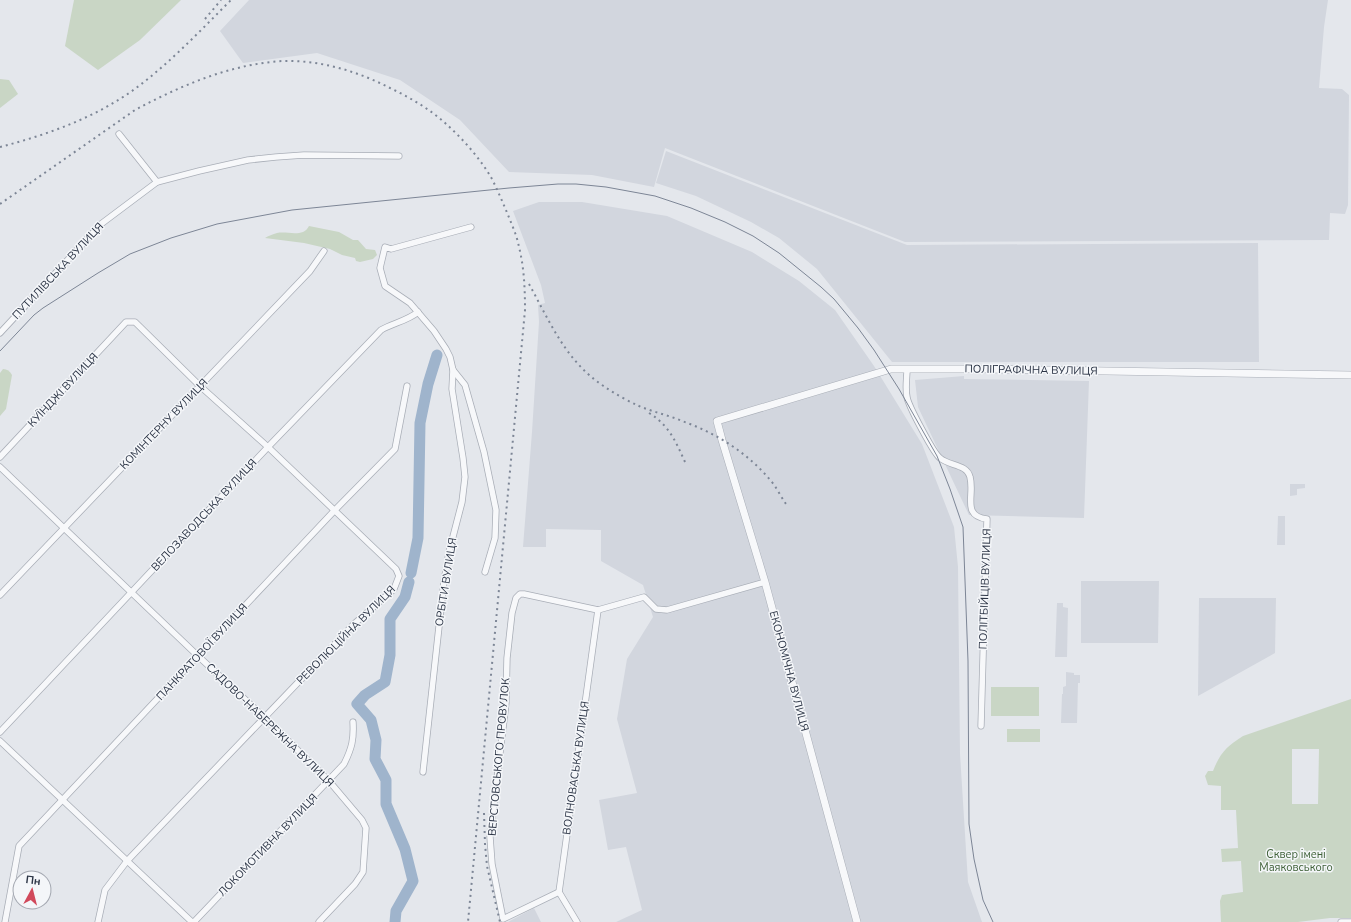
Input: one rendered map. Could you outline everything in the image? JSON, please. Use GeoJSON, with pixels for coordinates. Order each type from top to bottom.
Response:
{"type":"FeatureCollection","features":[{"type":"Feature","properties":{"kind":"street"},"geometry":{"type":"LineString","coordinates":[[119,134],[157,182]]}},
{"type":"Feature","properties":{"kind":"street","name":"ПУТИЛІВСЬКА ВУЛИЦЯ"},"geometry":{"type":"LineString","coordinates":[[0,333],[101,224],[157,182],[248,160],[304,155],[399,156]]}},
{"type":"Feature","properties":{"kind":"street"},"geometry":{"type":"LineString","coordinates":[[471,227],[391,249],[385,247],[380,268],[385,286],[410,303],[434,331],[450,357],[453,370],[465,384],[484,452],[496,510],[495,538],[484,572]]}},
{"type":"Feature","properties":{"kind":"street","name":"КОМІНТЕРНУ ВУЛИЦЯ"},"geometry":{"type":"LineString","coordinates":[[0,595],[310,271],[324,251]]}},
{"type":"Feature","properties":{"kind":"street","name":"ВЕЛОЗАВОДСЬКА ВУЛИЦЯ"},"geometry":{"type":"LineString","coordinates":[[0,732],[268,447],[381,330],[387,326],[406,320],[418,312]]}},
{"type":"Feature","properties":{"kind":"street","name":"РЕВОЛЮЦІЙНА ВУЛИЦЯ"},"geometry":{"type":"LineString","coordinates":[[98,922],[105,890],[127,861],[354,624],[394,589],[399,576],[396,569],[268,447],[200,386],[135,322],[126,322]]}},
{"type":"Feature","properties":{"kind":"street","name":"КУЇНДЖІ ВУЛИЦЯ"},"geometry":{"type":"LineString","coordinates":[[0,457],[126,322]]}},
{"type":"Feature","properties":{"kind":"street","name":"ПОЛІГРАФІЧНА ВУЛИЦЯ"},"geometry":{"type":"LineString","coordinates":[[718,421],[891,369],[989,369],[1351,375]]}},
{"type":"Feature","properties":{"kind":"street","name":"ПОЛІТБІЙЦІВ ВУЛИЦЯ"},"geometry":{"type":"LineString","coordinates":[[907,369],[908,402],[940,458],[963,468],[968,472],[972,495],[971,509],[974,515],[987,519],[981,726]]}},
{"type":"Feature","properties":{"kind":"street","name":"ОРБІТИ ВУЛИЦЯ"},"geometry":{"type":"LineString","coordinates":[[423,772],[444,581],[448,558],[462,502],[465,477],[452,389],[453,370]]}},
{"type":"Feature","properties":{"kind":"street","name":"ПАНКРАТОВОЇ ВУЛИЦЯ"},"geometry":{"type":"LineString","coordinates":[[5,922],[19,846],[334,511],[395,449],[407,386]]}},
{"type":"Feature","properties":{"kind":"street","name":"ЕКОНОМІЧНА ВУЛИЦЯ"},"geometry":{"type":"LineString","coordinates":[[718,421],[722,440],[765,582],[856,922]]}},
{"type":"Feature","properties":{"kind":"street","name":"САДОВО-НАБЕРЕЖНА ВУЛИЦЯ"},"geometry":{"type":"LineString","coordinates":[[0,467],[264,717],[329,781],[365,824],[363,872],[355,884],[319,922]]}},
{"type":"Feature","properties":{"kind":"street"},"geometry":{"type":"LineString","coordinates":[[598,610],[644,597],[656,609],[667,610],[765,582]]}},
{"type":"Feature","properties":{"kind":"street","name":"ВЕРСТОВСЬКОГО ПРОВУЛОК"},"geometry":{"type":"LineString","coordinates":[[559,892],[503,919],[492,864],[490,837],[506,703],[508,651],[513,608],[518,596],[524,594],[598,610]]}},
{"type":"Feature","properties":{"kind":"street","name":"ВОЛНОВАСЬКА ВУЛИЦЯ"},"geometry":{"type":"LineString","coordinates":[[559,892],[598,610]]}},
{"type":"Feature","properties":{"kind":"street","name":"ЛОКОМОТИВНА ВУЛИЦЯ"},"geometry":{"type":"LineString","coordinates":[[193,922],[344,764],[354,739],[353,722]]}},
{"type":"Feature","properties":{"kind":"street"},"geometry":{"type":"LineString","coordinates":[[0,741],[193,922]]}},
{"type":"Feature","properties":{"kind":"street"},"geometry":{"type":"LineString","coordinates":[[559,892],[577,922]]}},
{"type":"Feature","properties":{"kind":"street"},"geometry":{"type":"LineString","coordinates":[[1341,922],[1351,922]]}},
{"type":"Feature","properties":{"kind":"shaded area"},"geometry":{"type":"Polygon","coordinates":[[[249,0],[1328,0],[1324,27],[1319,88],[1342,89],[1349,95],[1348,205],[1345,214],[1330,213],[1329,240],[905,242],[665,148],[654,187],[592,175],[509,172],[460,120],[400,80],[317,53],[243,63],[220,31],[249,0]]]}},
{"type":"Feature","properties":{"kind":"shaded area"},"geometry":{"type":"Polygon","coordinates":[[[666,151],[907,245],[1258,243],[1259,362],[892,362],[817,269],[779,238],[751,222],[696,196],[656,183],[666,151]]]}},
{"type":"Feature","properties":{"kind":"shaded area"},"geometry":{"type":"Polygon","coordinates":[[[539,202],[582,202],[667,216],[752,252],[799,281],[835,310],[874,366],[922,444],[954,527],[958,567],[960,754],[968,882],[982,922],[616,922],[642,910],[626,847],[608,850],[599,800],[637,793],[617,719],[627,659],[653,617],[643,585],[601,561],[601,530],[546,529],[546,547],[523,547],[539,322],[538,305],[545,303],[541,285],[513,211],[539,202]]]}},
{"type":"Feature","properties":{"kind":"shaded area"},"geometry":{"type":"Polygon","coordinates":[[[964,376],[964,379],[1089,381],[1084,518],[969,515],[918,407],[915,380],[964,376]]]}},
{"type":"Feature","properties":{"kind":"shaded area"},"geometry":{"type":"Polygon","coordinates":[[[1290,484],[1305,484],[1305,488],[1297,489],[1297,495],[1290,496],[1290,484]]]}},
{"type":"Feature","properties":{"kind":"shaded area"},"geometry":{"type":"Polygon","coordinates":[[[1278,516],[1285,516],[1285,545],[1277,545],[1278,516]]]}},
{"type":"Feature","properties":{"kind":"shaded area"},"geometry":{"type":"Polygon","coordinates":[[[1081,581],[1159,581],[1158,643],[1081,643],[1081,581]]]}},
{"type":"Feature","properties":{"kind":"shaded area"},"geometry":{"type":"Polygon","coordinates":[[[1199,598],[1276,598],[1275,653],[1198,696],[1199,598]]]}},
{"type":"Feature","properties":{"kind":"shaded area"},"geometry":{"type":"Polygon","coordinates":[[[1057,603],[1063,603],[1063,607],[1068,608],[1067,657],[1055,657],[1057,603]]]}},
{"type":"Feature","properties":{"kind":"shaded area"},"geometry":{"type":"Polygon","coordinates":[[[1066,672],[1074,673],[1074,675],[1080,675],[1080,683],[1078,683],[1077,723],[1061,723],[1062,694],[1063,687],[1066,686],[1066,672]]]}},
{"type":"Feature","properties":{"kind":"shaded area"},"geometry":{"type":"Polygon","coordinates":[[[534,908],[541,922],[508,922],[534,908]]]}},
{"type":"Feature","properties":{"kind":"green space"},"geometry":{"type":"Polygon","coordinates":[[[74,0],[181,0],[140,40],[98,70],[65,46],[74,0]]]}},
{"type":"Feature","properties":{"kind":"green space"},"geometry":{"type":"Polygon","coordinates":[[[0,79],[9,80],[18,94],[0,108],[0,79]]]}},
{"type":"Feature","properties":{"kind":"green space"},"geometry":{"type":"Polygon","coordinates":[[[309,226],[339,232],[353,240],[358,240],[366,249],[375,250],[377,255],[373,259],[360,262],[356,261],[355,258],[342,255],[330,249],[304,243],[265,238],[277,233],[303,232],[309,226]]]}},
{"type":"Feature","properties":{"kind":"green space"},"geometry":{"type":"Polygon","coordinates":[[[3,369],[8,370],[12,375],[6,409],[0,416],[0,373],[3,369]]]}},
{"type":"Feature","properties":{"kind":"green space"},"geometry":{"type":"Polygon","coordinates":[[[991,687],[1039,687],[1039,716],[991,716],[991,687]]]}},
{"type":"Feature","properties":{"kind":"green space","name":"Сквер імені Маяковського"},"geometry":{"type":"Polygon","coordinates":[[[1351,699],[1351,918],[1330,918],[1298,922],[1221,922],[1220,901],[1222,895],[1243,892],[1241,861],[1222,862],[1221,849],[1238,848],[1236,810],[1221,810],[1221,786],[1208,785],[1205,776],[1208,771],[1213,771],[1218,759],[1225,750],[1243,736],[1351,699]],[[1292,749],[1292,804],[1318,804],[1319,749],[1292,749]]]}},
{"type":"Feature","properties":{"kind":"green space"},"geometry":{"type":"Polygon","coordinates":[[[1007,729],[1040,729],[1040,742],[1007,742],[1007,729]]]}},
{"type":"Feature","properties":{"kind":"waterway"},"geometry":{"type":"LineString","coordinates":[[411,573],[418,538],[420,423],[428,384],[437,355]]}},
{"type":"Feature","properties":{"kind":"waterway"},"geometry":{"type":"LineString","coordinates":[[395,922],[396,911],[413,881],[405,849],[386,804],[386,780],[375,759],[376,740],[371,720],[357,704],[365,695],[385,682],[390,655],[390,619],[405,597],[409,582]]}},
{"type":"Feature","properties":{"kind":"tram line"},"geometry":{"type":"LineString","coordinates":[[0,351],[34,315],[43,308],[130,254],[171,238],[217,224],[292,210],[509,188],[576,184],[606,187],[655,196],[691,208],[725,222],[753,236],[779,253],[821,287],[834,299],[858,328],[899,389],[937,456],[950,489],[963,527],[968,661],[969,824],[974,859],[983,900],[993,922]]}},
{"type":"Feature","properties":{"kind":"railway"},"geometry":{"type":"LineString","coordinates":[[205,19],[221,0]]}},
{"type":"Feature","properties":{"kind":"railway"},"geometry":{"type":"LineString","coordinates":[[0,147],[68,125],[117,101],[145,81],[183,48],[231,0]]}},
{"type":"Feature","properties":{"kind":"railway"},"geometry":{"type":"LineString","coordinates":[[0,204],[135,110],[152,101],[225,71],[263,63],[283,61],[311,62],[338,68],[365,76],[404,95],[425,107],[444,122],[482,163],[492,179],[517,239],[523,270],[525,310],[468,922]]}},
{"type":"Feature","properties":{"kind":"railway"},"geometry":{"type":"LineString","coordinates":[[529,284],[560,340],[569,353],[591,377],[613,392],[635,404],[695,426],[731,445],[762,471],[773,484],[786,504]]}},
{"type":"Feature","properties":{"kind":"railway"},"geometry":{"type":"LineString","coordinates":[[649,413],[662,423],[671,434],[685,462]]}},
{"type":"Feature","properties":{"kind":"railway"},"geometry":{"type":"LineString","coordinates":[[484,813],[487,866],[500,922]]}}]}
